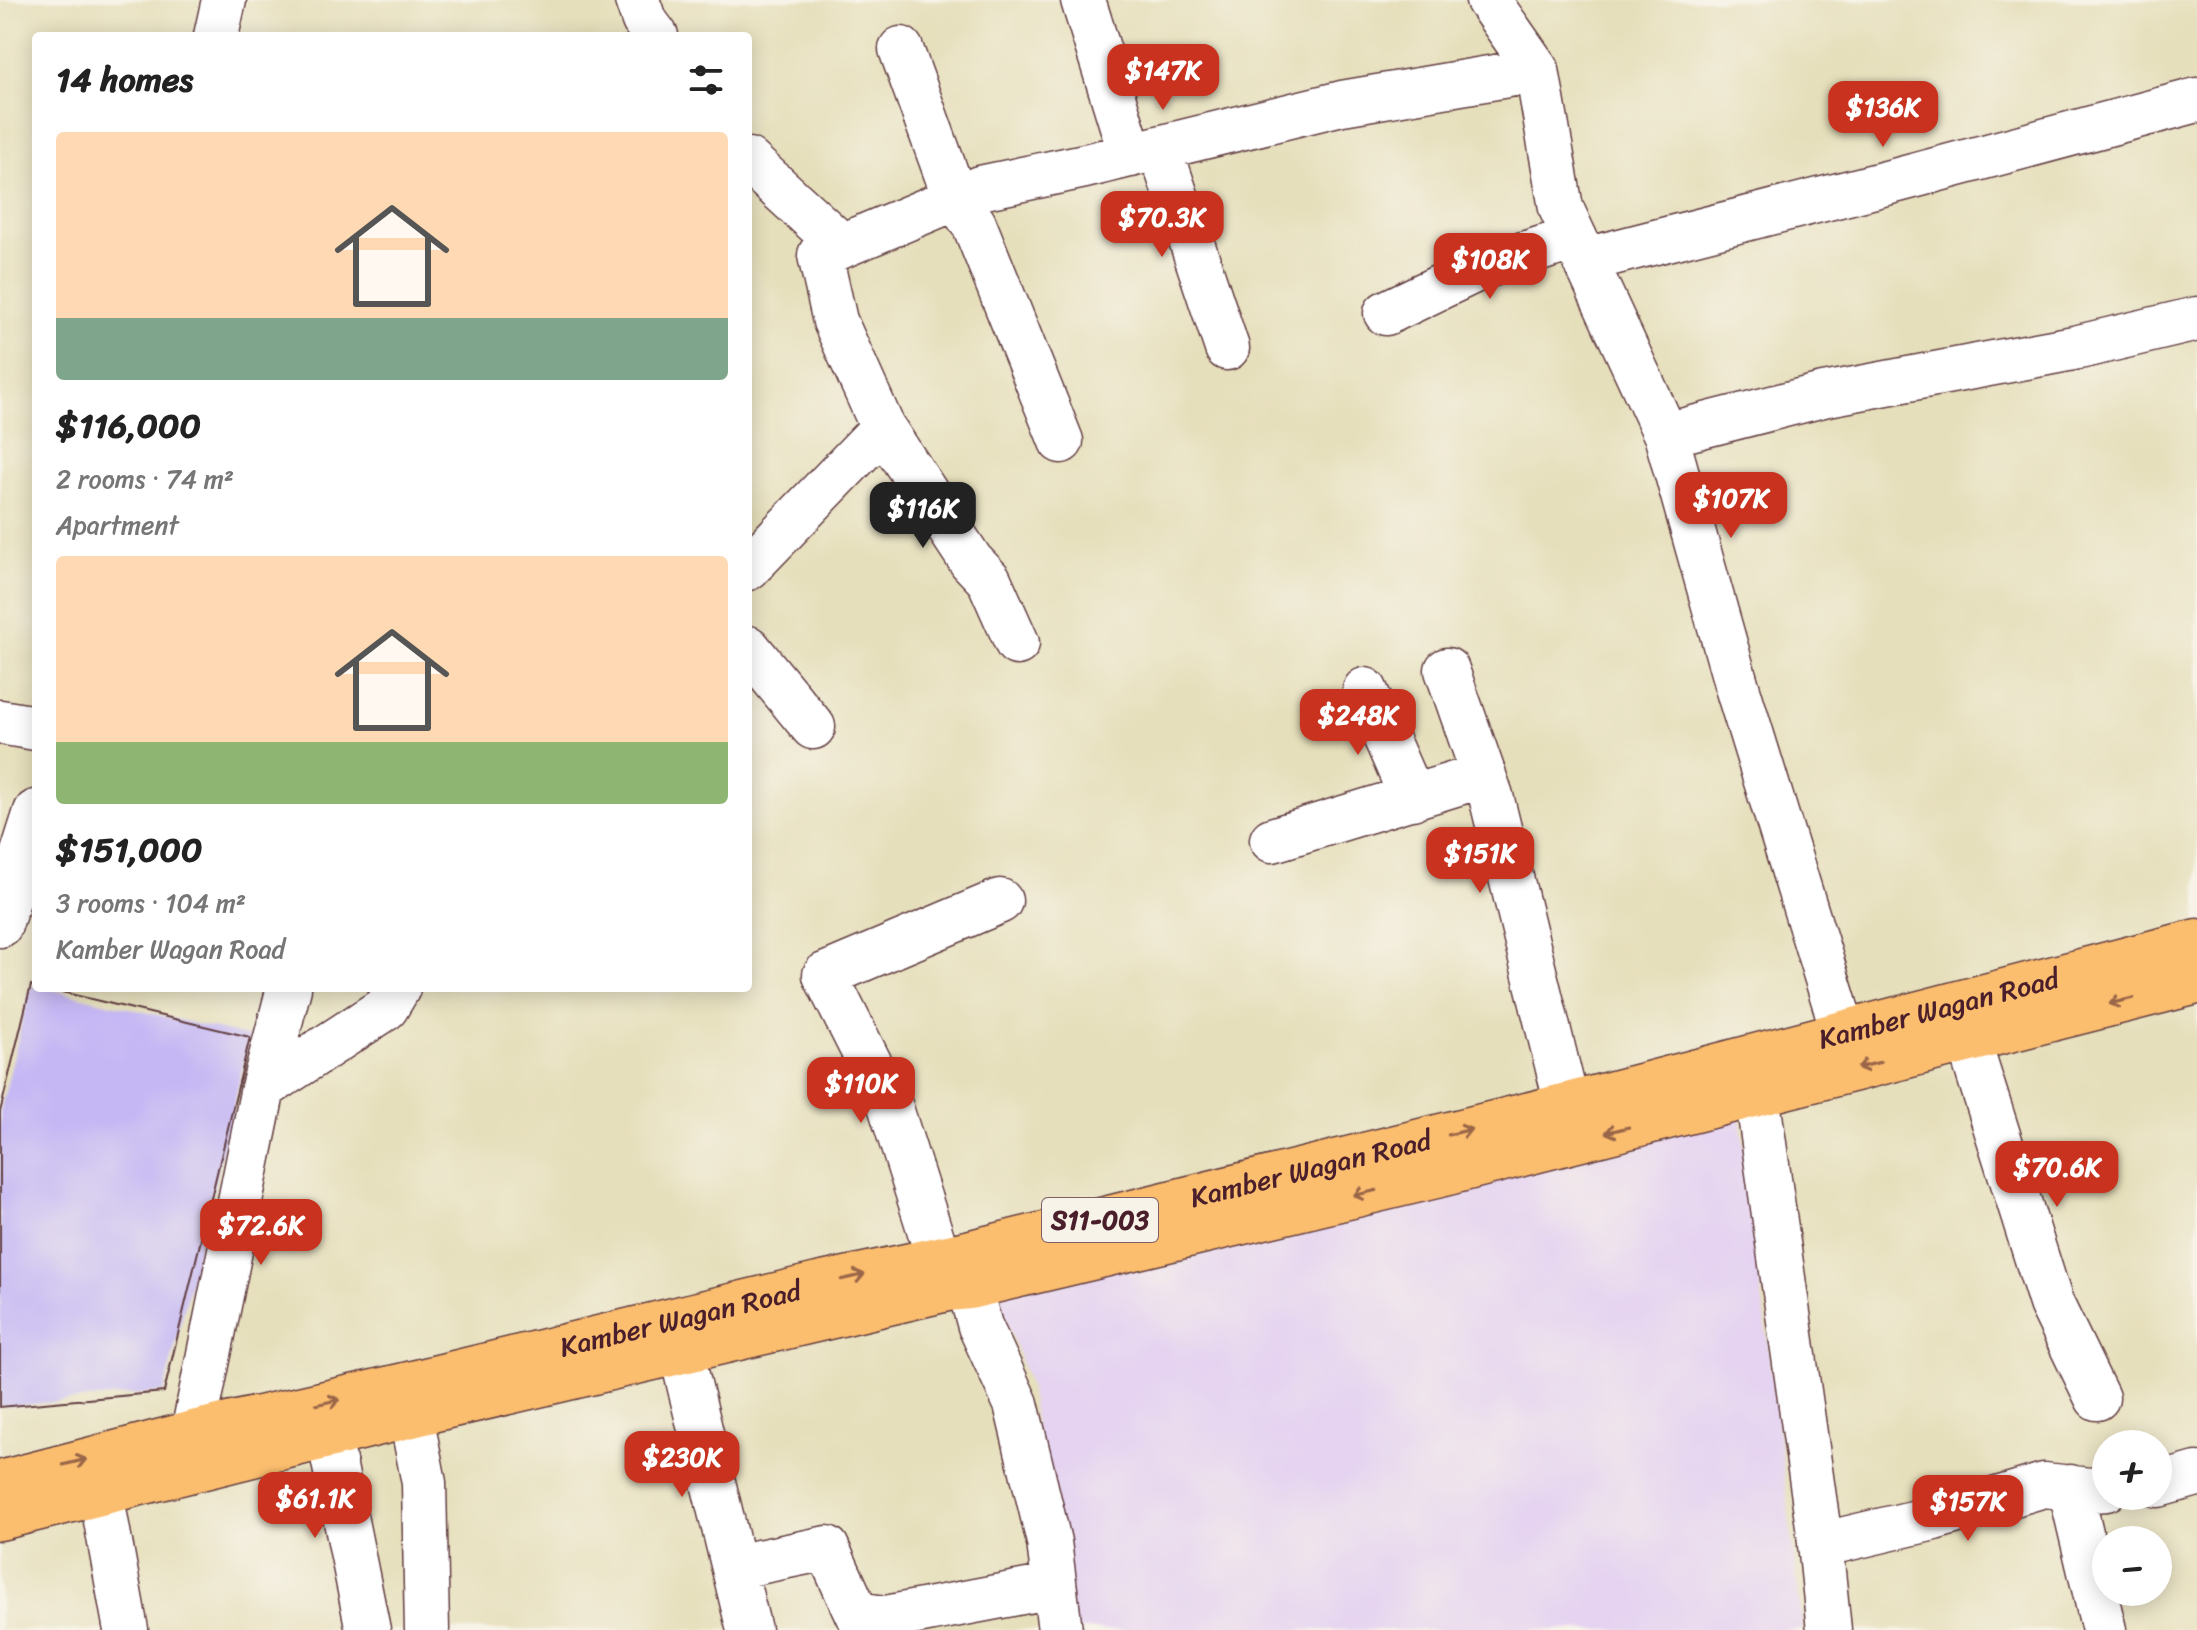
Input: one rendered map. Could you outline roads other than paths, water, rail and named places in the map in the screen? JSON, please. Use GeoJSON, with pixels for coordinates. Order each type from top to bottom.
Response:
{"type":"FeatureCollection","features":[{"type":"Feature","properties":{"kind":"main road","name":"Kamber Wagan Road"},"geometry":{"type":"LineString","coordinates":[[0,1483],[193,1433],[938,1257],[967,1253],[1567,1105],[2197,941]]}},
{"type":"Feature","properties":{"kind":"main road","name":"Kamber Wagan Road"},"geometry":{"type":"LineString","coordinates":[[0,1518],[681,1351],[947,1289],[969,1287],[1436,1176],[2197,982]]}},
{"type":"Feature","properties":{"kind":"street"},"geometry":{"type":"LineString","coordinates":[[217,32],[224,0]]}},
{"type":"Feature","properties":{"kind":"street"},"geometry":{"type":"LineString","coordinates":[[637,0],[644,20],[653,32]]}},
{"type":"Feature","properties":{"kind":"street"},"geometry":{"type":"LineString","coordinates":[[1083,0],[1227,348]]}},
{"type":"Feature","properties":{"kind":"street"},"geometry":{"type":"LineString","coordinates":[[1488,0],[1537,70],[1561,208],[1666,435],[1737,687],[1844,1034]]}},
{"type":"Feature","properties":{"kind":"street"},"geometry":{"type":"LineString","coordinates":[[901,49],[955,198],[974,224],[1061,441]]}},
{"type":"Feature","properties":{"kind":"street"},"geometry":{"type":"LineString","coordinates":[[1017,643],[989,580],[971,561],[883,428],[835,321],[820,255],[980,188],[1145,152],[1342,103],[1537,70]]}},
{"type":"Feature","properties":{"kind":"street"},"geometry":{"type":"LineString","coordinates":[[1386,313],[1482,267],[1580,249],[1898,180],[2197,100]]}},
{"type":"Feature","properties":{"kind":"street"},"geometry":{"type":"LineString","coordinates":[[752,164],[842,246]]}},
{"type":"Feature","properties":{"kind":"street"},"geometry":{"type":"LineString","coordinates":[[1666,435],[1823,395],[2079,347],[2197,319]]}},
{"type":"Feature","properties":{"kind":"street"},"geometry":{"type":"LineString","coordinates":[[752,564],[883,428]]}},
{"type":"Feature","properties":{"kind":"street"},"geometry":{"type":"LineString","coordinates":[[752,653],[813,727]]}},
{"type":"Feature","properties":{"kind":"street"},"geometry":{"type":"LineString","coordinates":[[1447,670],[1484,775],[1567,1105]]}},
{"type":"Feature","properties":{"kind":"street"},"geometry":{"type":"LineString","coordinates":[[1365,690],[1412,798]]}},
{"type":"Feature","properties":{"kind":"street"},"geometry":{"type":"LineString","coordinates":[[0,722],[32,727]]}},
{"type":"Feature","properties":{"kind":"street"},"geometry":{"type":"LineString","coordinates":[[1272,840],[1484,775]]}},
{"type":"Feature","properties":{"kind":"street"},"geometry":{"type":"LineString","coordinates":[[0,925],[32,825]]}},
{"type":"Feature","properties":{"kind":"street"},"geometry":{"type":"LineString","coordinates":[[938,1257],[889,1102],[825,975],[1000,901]]}},
{"type":"Feature","properties":{"kind":"street"},"geometry":{"type":"LineString","coordinates":[[193,1433],[263,1088],[288,992]]}},
{"type":"Feature","properties":{"kind":"street"},"geometry":{"type":"LineString","coordinates":[[263,1088],[386,1008],[396,992]]}},
{"type":"Feature","properties":{"kind":"street"},"geometry":{"type":"LineString","coordinates":[[1968,1040],[2051,1303],[2097,1398]]}},
{"type":"Feature","properties":{"kind":"street"},"geometry":{"type":"LineString","coordinates":[[1757,1094],[1829,1630]]}},
{"type":"Feature","properties":{"kind":"street"},"geometry":{"type":"LineString","coordinates":[[969,1287],[980,1326],[1016,1404],[1049,1542],[1060,1630]]}},
{"type":"Feature","properties":{"kind":"street"},"geometry":{"type":"LineString","coordinates":[[681,1351],[749,1630]]}},
{"type":"Feature","properties":{"kind":"street"},"geometry":{"type":"LineString","coordinates":[[411,1416],[424,1483],[427,1630]]}},
{"type":"Feature","properties":{"kind":"street"},"geometry":{"type":"LineString","coordinates":[[329,1437],[368,1630]]}},
{"type":"Feature","properties":{"kind":"street"},"geometry":{"type":"LineString","coordinates":[[2172,1481],[2197,1474]]}},
{"type":"Feature","properties":{"kind":"street"},"geometry":{"type":"LineString","coordinates":[[1820,1545],[1934,1518],[2044,1485],[2088,1488],[2104,1630]]}},
{"type":"Feature","properties":{"kind":"street"},"geometry":{"type":"LineString","coordinates":[[101,1493],[126,1630]]}},
{"type":"Feature","properties":{"kind":"street"},"geometry":{"type":"LineString","coordinates":[[734,1567],[827,1548],[857,1614],[885,1618],[1054,1586]]}}]}
